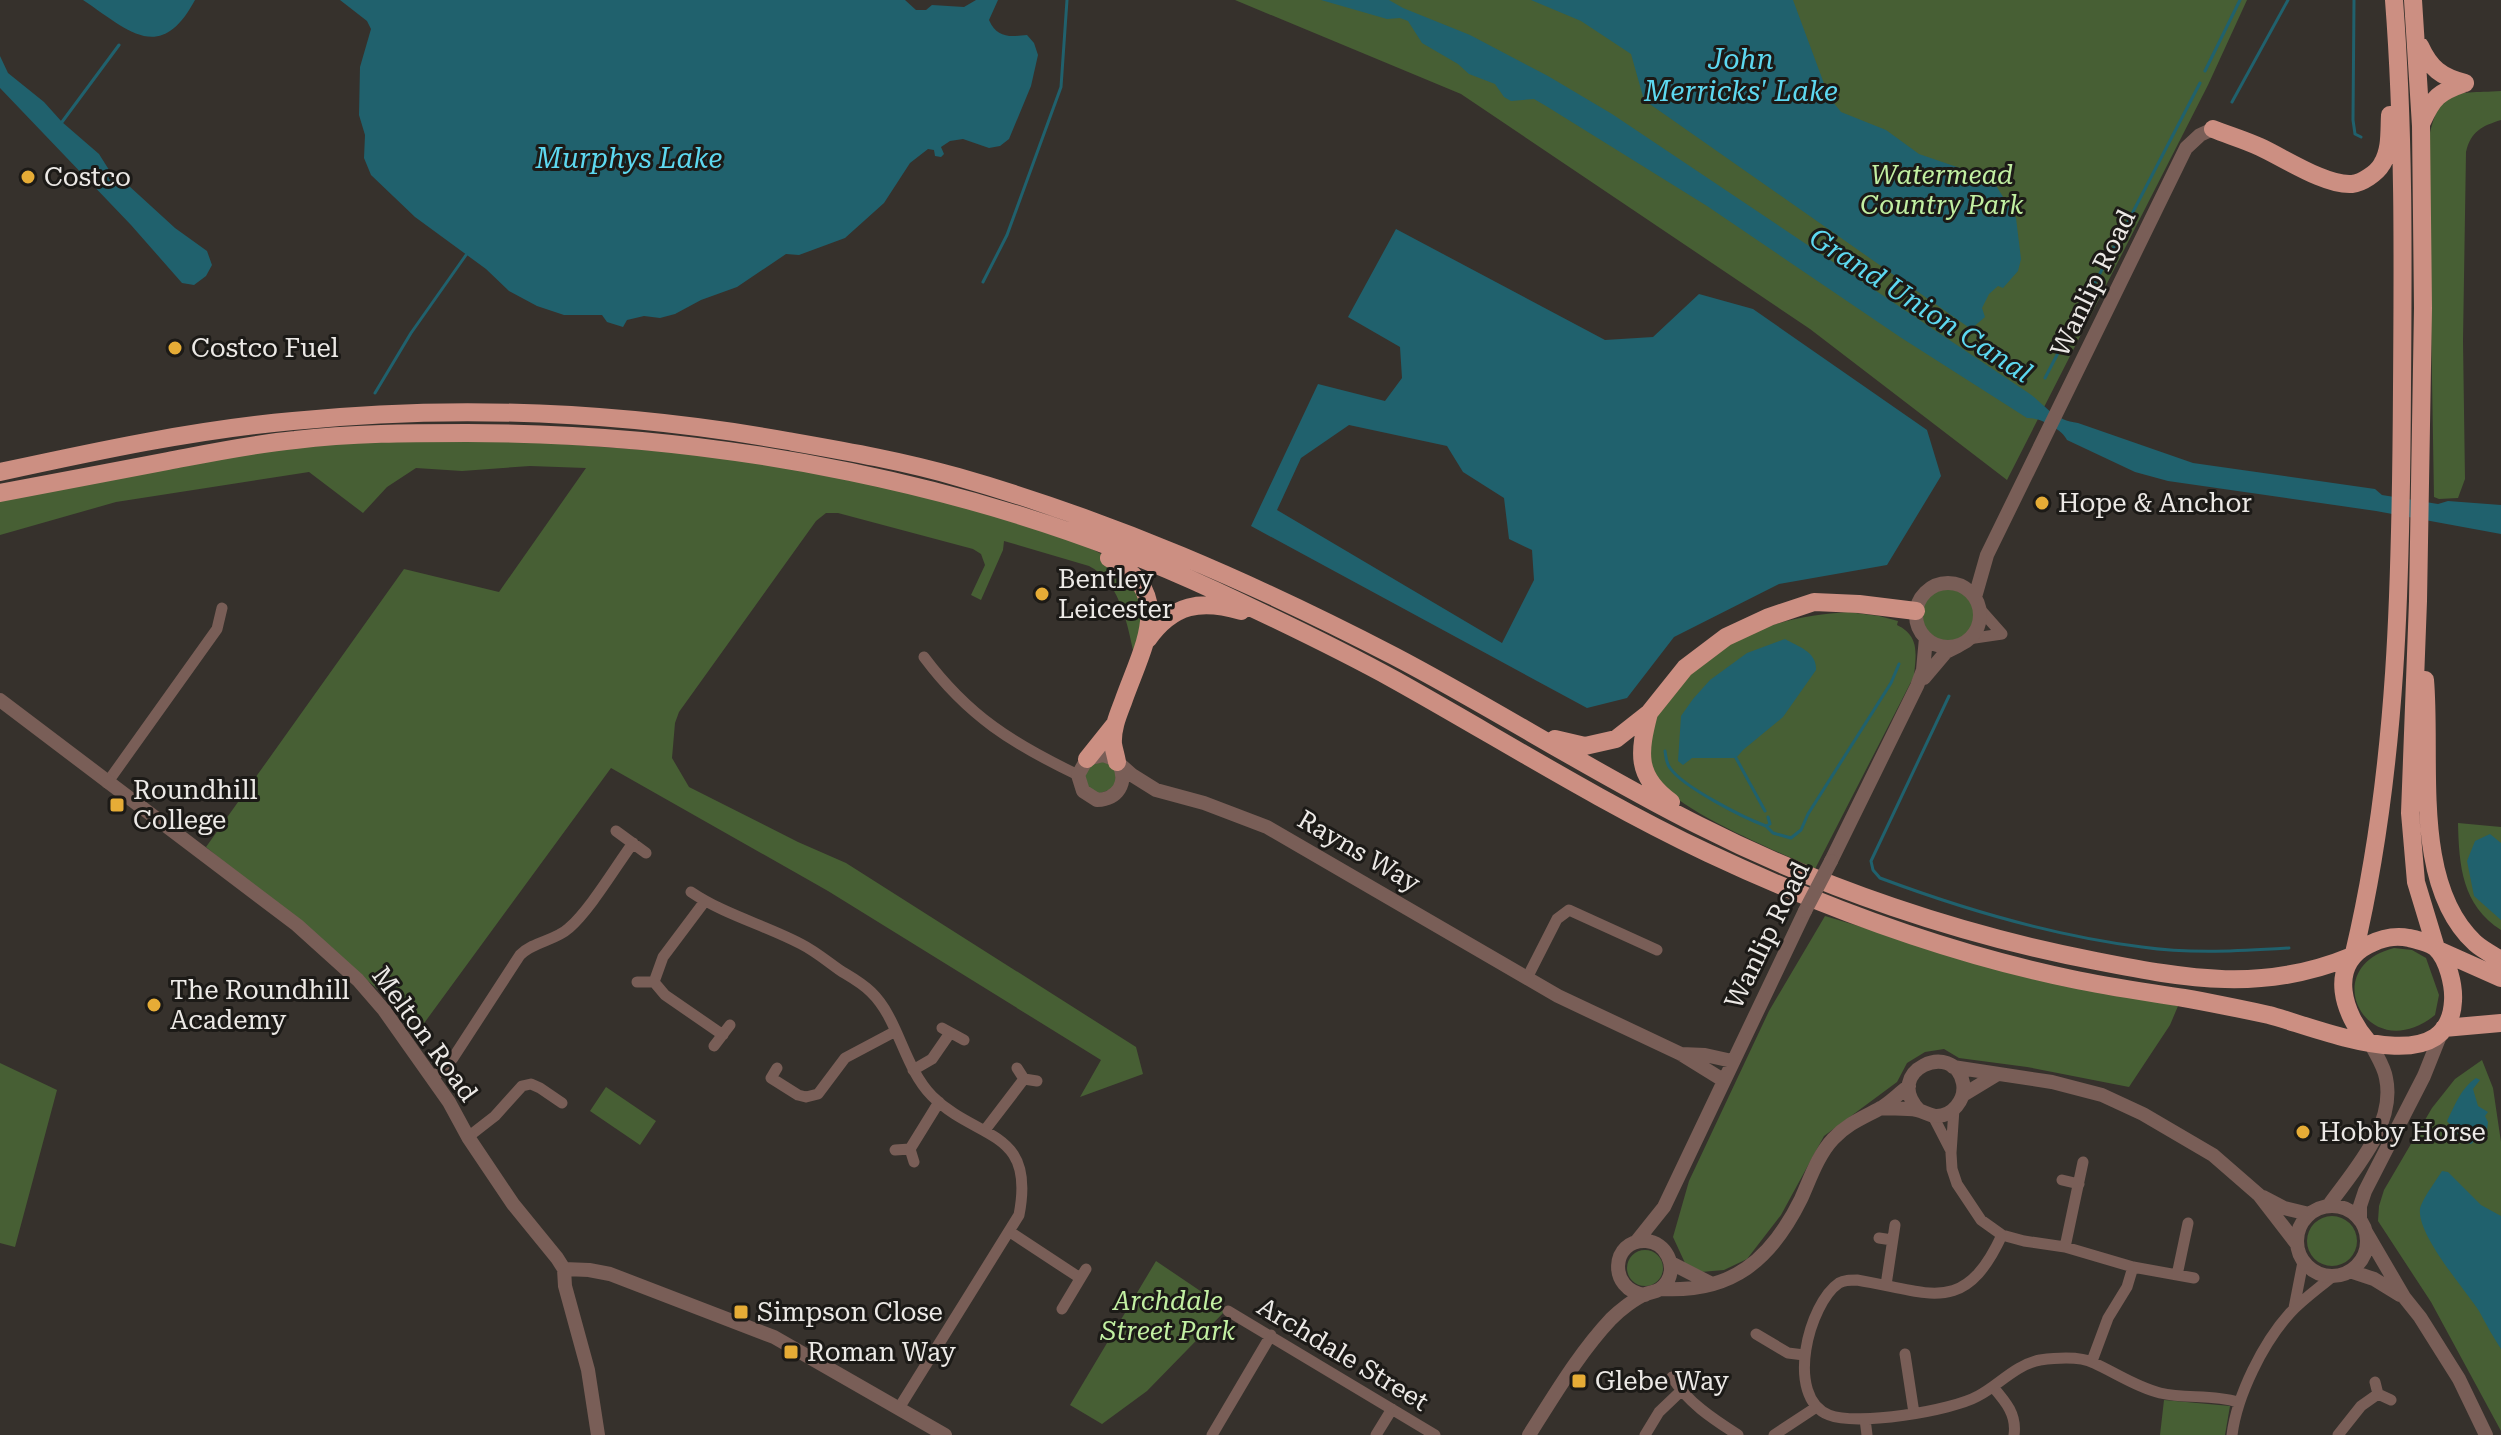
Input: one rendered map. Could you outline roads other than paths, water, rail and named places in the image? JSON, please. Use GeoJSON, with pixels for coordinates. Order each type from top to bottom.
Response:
{"type":"FeatureCollection","features":[{"type":"Feature","properties":{"kind":"highway"},"geometry":{"type":"LineString","coordinates":[[2370,1043],[2351,1020],[2343,998],[2345,975],[2353,955],[2373,869],[2387,763],[2397,612],[2401,473],[2402,163],[2394,0]]}},
{"type":"Feature","properties":{"kind":"highway"},"geometry":{"type":"LineString","coordinates":[[2413,0],[2421,126],[2423,308],[2420,537],[2411,761],[2412,844],[2416,882],[2453,992],[2452,1012],[2443,1030]]}},
{"type":"Feature","properties":{"kind":"highway"},"geometry":{"type":"LineString","coordinates":[[2213,129],[2337,182],[2353,184],[2367,178],[2381,166],[2388,151],[2395,21]]}},
{"type":"Feature","properties":{"kind":"highway"},"geometry":{"type":"LineString","coordinates":[[2417,40],[2431,67],[2440,75],[2465,83],[2435,98],[2421,126]]}},
{"type":"Feature","properties":{"kind":"highway"},"geometry":{"type":"LineString","coordinates":[[0,472],[187,434],[293,421],[411,412],[522,412],[627,419],[747,433],[857,453],[954,476],[1073,512],[1219,570],[1384,651],[1701,827],[1842,888],[2019,945],[2150,971],[2230,980],[2267,979],[2305,973],[2353,955],[2372,943],[2395,937],[2418,940],[2501,978]]}},
{"type":"Feature","properties":{"kind":"highway"},"geometry":{"type":"LineString","coordinates":[[0,493],[294,440],[411,433],[521,433],[640,440],[796,461],[984,505],[1209,588],[1388,676],[1609,803],[1710,854],[1835,907],[2014,965],[2075,980],[2269,1016],[2397,1048],[2413,1046],[2443,1030],[2501,1023]]}},
{"type":"Feature","properties":{"kind":"highway"},"geometry":{"type":"LineString","coordinates":[[1055,529],[1135,574],[1150,599],[1144,644],[1115,723],[1113,744],[1118,763]]}},
{"type":"Feature","properties":{"kind":"highway"},"geometry":{"type":"LineString","coordinates":[[2418,601],[2427,703],[2432,855],[2440,888],[2455,918],[2476,944],[2501,960]]}},
{"type":"Feature","properties":{"kind":"highway"},"geometry":{"type":"LineString","coordinates":[[1497,715],[1565,743],[1585,746],[1616,739],[1649,713],[1685,668],[1726,637],[1769,617],[1814,602],[1916,611]]}},
{"type":"Feature","properties":{"kind":"highway"},"geometry":{"type":"LineString","coordinates":[[1144,644],[1160,622],[1172,613],[1191,606],[1212,605],[1234,609],[1282,624]]}},
{"type":"Feature","properties":{"kind":"highway"},"geometry":{"type":"LineString","coordinates":[[1649,713],[1641,756],[1649,783],[1701,827]]}},
{"type":"Feature","properties":{"kind":"highway"},"geometry":{"type":"LineString","coordinates":[[1082,767],[1115,723]]}},
{"type":"Feature","properties":{"kind":"street","name":"Wanlip Road"},"geometry":{"type":"LineString","coordinates":[[1977,603],[1987,555],[2186,148],[2200,135],[2213,129]]}},
{"type":"Feature","properties":{"kind":"street","name":"Wanlip Road"},"geometry":{"type":"LineString","coordinates":[[1952,583],[1987,555]]}},
{"type":"Feature","properties":{"kind":"street"},"geometry":{"type":"LineString","coordinates":[[1952,583],[1967,589],[2002,634],[1947,647],[1926,638],[1917,623],[1916,611],[1926,591],[1935,585],[1952,583]]}},
{"type":"Feature","properties":{"kind":"street"},"geometry":{"type":"LineString","coordinates":[[1965,642],[1978,625],[1977,603]]}},
{"type":"Feature","properties":{"kind":"street"},"geometry":{"type":"LineString","coordinates":[[107,783],[217,629],[222,608]]}},
{"type":"Feature","properties":{"kind":"street","name":"Wanlip Road"},"geometry":{"type":"LineString","coordinates":[[1636,1242],[1664,1207],[1732,1061],[1917,686],[1923,670],[1926,638]]}},
{"type":"Feature","properties":{"kind":"street","name":"Wanlip Road"},"geometry":{"type":"LineString","coordinates":[[1917,686],[1946,652],[1965,642]]}},
{"type":"Feature","properties":{"kind":"street"},"geometry":{"type":"LineString","coordinates":[[924,657],[943,683],[1007,739],[1082,767]]}},
{"type":"Feature","properties":{"kind":"street","name":"Melton Road"},"geometry":{"type":"LineString","coordinates":[[0,700],[299,926],[358,980],[384,1010],[449,1102],[468,1137],[513,1204],[564,1269],[565,1286],[593,1393],[598,1435]]}},
{"type":"Feature","properties":{"kind":"street"},"geometry":{"type":"LineString","coordinates":[[1103,755],[1118,763],[1123,779],[1120,788],[1113,797],[1105,800],[1091,798],[1083,791],[1082,767],[1103,755]]}},
{"type":"Feature","properties":{"kind":"street","name":"Rayns Way"},"geometry":{"type":"LineString","coordinates":[[1118,763],[1156,790]]}},
{"type":"Feature","properties":{"kind":"street","name":"Rayns Way"},"geometry":{"type":"LineString","coordinates":[[1113,797],[1128,792],[1156,790],[1204,803],[1267,827],[1558,996],[1681,1054],[1723,1080]]}},
{"type":"Feature","properties":{"kind":"street"},"geometry":{"type":"LineString","coordinates":[[616,831],[646,853]]}},
{"type":"Feature","properties":{"kind":"street"},"geometry":{"type":"LineString","coordinates":[[432,1079],[459,1049],[520,955],[532,945],[557,936],[575,923],[633,843]]}},
{"type":"Feature","properties":{"kind":"street"},"geometry":{"type":"LineString","coordinates":[[691,892],[801,944],[866,987],[875,996],[913,1070],[939,1102],[1002,1141],[1013,1153],[1024,1182],[1019,1215],[899,1408]]}},
{"type":"Feature","properties":{"kind":"street"},"geometry":{"type":"LineString","coordinates":[[654,982],[663,957],[705,901]]}},
{"type":"Feature","properties":{"kind":"street"},"geometry":{"type":"LineString","coordinates":[[1527,978],[1557,919],[1569,910],[1657,950]]}},
{"type":"Feature","properties":{"kind":"street"},"geometry":{"type":"LineString","coordinates":[[637,982],[654,982],[665,995],[726,1030],[714,1046]]}},
{"type":"Feature","properties":{"kind":"street"},"geometry":{"type":"LineString","coordinates":[[913,1070],[932,1059],[946,1030],[964,1040]]}},
{"type":"Feature","properties":{"kind":"street"},"geometry":{"type":"LineString","coordinates":[[2232,1435],[2238,1402],[2269,1342],[2294,1309],[2333,1276],[2350,1271],[2366,1250],[2360,1206],[2365,1191],[2424,1076],[2443,1030]]}},
{"type":"Feature","properties":{"kind":"street"},"geometry":{"type":"LineString","coordinates":[[777,1068],[771,1078],[798,1095],[812,1096],[826,1087],[845,1058],[894,1032]]}},
{"type":"Feature","properties":{"kind":"street"},"geometry":{"type":"LineString","coordinates":[[2296,1243],[2297,1232],[2309,1214],[2329,1205],[2365,1156],[2380,1125],[2388,1096],[2386,1075],[2370,1043]]}},
{"type":"Feature","properties":{"kind":"street","name":"Rayns Way"},"geometry":{"type":"LineString","coordinates":[[1681,1054],[1732,1061]]}},
{"type":"Feature","properties":{"kind":"street"},"geometry":{"type":"LineString","coordinates":[[1951,1153],[1926,1113],[1909,1095],[1912,1075],[1920,1066],[1931,1061],[1996,1075],[2052,1082],[2102,1095],[2213,1155],[2259,1195],[2296,1243],[2303,1262],[2312,1270],[2333,1276]]}},
{"type":"Feature","properties":{"kind":"street"},"geometry":{"type":"LineString","coordinates":[[1953,1067],[1963,1084],[1963,1095]]}},
{"type":"Feature","properties":{"kind":"street"},"geometry":{"type":"LineString","coordinates":[[985,1130],[1030,1080],[1017,1068]]}},
{"type":"Feature","properties":{"kind":"street"},"geometry":{"type":"LineString","coordinates":[[1996,1075],[1963,1095],[1954,1109],[1952,1169],[1957,1184],[1981,1220],[2002,1235],[2024,1241],[2065,1247],[2133,1267],[2194,1278]]}},
{"type":"Feature","properties":{"kind":"street"},"geometry":{"type":"LineString","coordinates":[[468,1137],[495,1116],[522,1086],[531,1084],[562,1103]]}},
{"type":"Feature","properties":{"kind":"street"},"geometry":{"type":"LineString","coordinates":[[1529,1435],[1612,1318],[1645,1295],[1661,1289],[1689,1288],[1729,1280],[1755,1263],[1776,1242],[1831,1141],[1863,1114],[1880,1108],[1909,1086]]}},
{"type":"Feature","properties":{"kind":"street"},"geometry":{"type":"LineString","coordinates":[[914,1162],[910,1149],[939,1102]]}},
{"type":"Feature","properties":{"kind":"street"},"geometry":{"type":"LineString","coordinates":[[1880,1108],[1941,1115],[1954,1109]]}},
{"type":"Feature","properties":{"kind":"street"},"geometry":{"type":"LineString","coordinates":[[895,1150],[910,1149]]}},
{"type":"Feature","properties":{"kind":"street"},"geometry":{"type":"LineString","coordinates":[[2065,1247],[2083,1162]]}},
{"type":"Feature","properties":{"kind":"street"},"geometry":{"type":"LineString","coordinates":[[2062,1180],[2079,1184]]}},
{"type":"Feature","properties":{"kind":"street"},"geometry":{"type":"LineString","coordinates":[[2259,1195],[2284,1208],[2309,1214]]}},
{"type":"Feature","properties":{"kind":"street"},"geometry":{"type":"LineString","coordinates":[[2329,1205],[2352,1211],[2363,1226],[2404,1297],[2459,1379],[2486,1435]]}},
{"type":"Feature","properties":{"kind":"street","name":"Wanlip Road"},"geometry":{"type":"LineString","coordinates":[[1661,1246],[1664,1207]]}},
{"type":"Feature","properties":{"kind":"street"},"geometry":{"type":"LineString","coordinates":[[2177,1275],[2188,1223]]}},
{"type":"Feature","properties":{"kind":"street"},"geometry":{"type":"LineString","coordinates":[[1886,1285],[1895,1225]]}},
{"type":"Feature","properties":{"kind":"street"},"geometry":{"type":"LineString","coordinates":[[1010,1232],[1083,1273],[1062,1309]]}},
{"type":"Feature","properties":{"kind":"street"},"geometry":{"type":"LineString","coordinates":[[2002,1235],[1980,1274],[1964,1288],[1947,1295],[1842,1281],[1832,1289],[1812,1328],[1804,1355],[1807,1393],[1815,1408],[1831,1416],[1865,1419],[1954,1406],[1993,1387],[2016,1368],[2038,1360],[2092,1361],[2115,1376],[2161,1393],[2220,1397],[2238,1402]]}},
{"type":"Feature","properties":{"kind":"street"},"geometry":{"type":"LineString","coordinates":[[1879,1238],[1892,1240]]}},
{"type":"Feature","properties":{"kind":"street"},"geometry":{"type":"LineString","coordinates":[[1645,1295],[1630,1290],[1618,1271],[1618,1261],[1626,1248],[1636,1242],[1661,1246],[1671,1263],[1710,1283]]}},
{"type":"Feature","properties":{"kind":"street"},"geometry":{"type":"LineString","coordinates":[[2294,1309],[2303,1262]]}},
{"type":"Feature","properties":{"kind":"street"},"geometry":{"type":"LineString","coordinates":[[1661,1289],[1668,1281],[1671,1263]]}},
{"type":"Feature","properties":{"kind":"street"},"geometry":{"type":"LineString","coordinates":[[2092,1361],[2108,1318],[2127,1287],[2133,1267]]}},
{"type":"Feature","properties":{"kind":"street"},"geometry":{"type":"LineString","coordinates":[[564,1269],[610,1274],[774,1337],[945,1435]]}},
{"type":"Feature","properties":{"kind":"street"},"geometry":{"type":"LineString","coordinates":[[2350,1271],[2374,1279],[2404,1297]]}},
{"type":"Feature","properties":{"kind":"street"},"geometry":{"type":"LineString","coordinates":[[1612,1318],[1623,1283]]}},
{"type":"Feature","properties":{"kind":"street","name":"Archdale Street"},"geometry":{"type":"LineString","coordinates":[[1228,1311],[1435,1435]]}},
{"type":"Feature","properties":{"kind":"street"},"geometry":{"type":"LineString","coordinates":[[1768,1341],[1776,1328]]}},
{"type":"Feature","properties":{"kind":"street"},"geometry":{"type":"LineString","coordinates":[[1756,1334],[1788,1353],[1804,1355]]}},
{"type":"Feature","properties":{"kind":"street"},"geometry":{"type":"LineString","coordinates":[[1212,1435],[1271,1335]]}},
{"type":"Feature","properties":{"kind":"street"},"geometry":{"type":"LineString","coordinates":[[1905,1354],[1914,1413]]}},
{"type":"Feature","properties":{"kind":"street"},"geometry":{"type":"LineString","coordinates":[[1672,1377],[1681,1391],[1738,1435]]}},
{"type":"Feature","properties":{"kind":"street"},"geometry":{"type":"LineString","coordinates":[[1993,1387],[2007,1403],[2013,1417],[2014,1435]]}},
{"type":"Feature","properties":{"kind":"street"},"geometry":{"type":"LineString","coordinates":[[2338,1435],[2377,1388],[2391,1400]]}},
{"type":"Feature","properties":{"kind":"street"},"geometry":{"type":"LineString","coordinates":[[1646,1435],[1659,1412],[1681,1391]]}},
{"type":"Feature","properties":{"kind":"street"},"geometry":{"type":"LineString","coordinates":[[1774,1435],[1815,1408]]}},
{"type":"Feature","properties":{"kind":"street"},"geometry":{"type":"LineString","coordinates":[[1376,1435],[1392,1409]]}},
{"type":"Feature","properties":{"kind":"street"},"geometry":{"type":"LineString","coordinates":[[1865,1419],[1867,1435]]}},
{"type":"Feature","properties":{"kind":"water"},"geometry":{"type":"Polygon","coordinates":[[[83,0],[195,0],[182,20],[169,32],[143,36],[115,22],[83,0]]]}},
{"type":"Feature","properties":{"kind":"water","name":"Murphys Lake"},"geometry":{"type":"Polygon","coordinates":[[[340,0],[905,0],[916,10],[926,10],[932,5],[964,7],[976,0],[998,0],[989,20],[992,26],[1004,35],[1027,35],[1038,55],[1031,86],[1009,139],[1000,146],[989,148],[963,139],[950,141],[941,147],[944,154],[941,157],[928,149],[910,163],[884,203],[845,238],[799,255],[786,254],[737,287],[701,300],[675,314],[627,320],[623,327],[607,322],[602,315],[564,315],[537,306],[509,291],[486,269],[415,217],[371,175],[364,158],[365,135],[359,115],[360,67],[371,29],[367,21],[340,0]]]}},
{"type":"Feature","properties":{"kind":"water"},"geometry":{"type":"Polygon","coordinates":[[[1321,0],[1389,0],[1470,35],[1548,76],[1612,114],[2063,419],[2193,463],[2375,489],[2382,495],[2438,504],[2448,501],[2501,505],[2501,534],[2376,511],[2168,481],[2135,472],[2067,440],[2050,424],[2027,418],[1900,337],[1707,206],[1546,106],[1534,99],[1511,101],[1504,97],[1495,84],[1469,74],[1422,43],[1408,21],[1387,19],[1321,0]]]}},
{"type":"Feature","properties":{"kind":"water","name":"John Merricks' Lake"},"geometry":{"type":"Polygon","coordinates":[[[1531,0],[1793,0],[1829,97],[1841,112],[1886,130],[1919,154],[1992,179],[2016,218],[2021,259],[2018,271],[2003,288],[1998,286],[1989,294],[1982,308],[1985,317],[1971,329],[1644,100],[1631,54],[1581,21],[1531,0]]]}},
{"type":"Feature","properties":{"kind":"water"},"geometry":{"type":"Polygon","coordinates":[[[0,56],[8,73],[99,154],[111,173],[207,251],[212,265],[206,276],[194,285],[182,283],[0,88],[0,56]]]}},
{"type":"Feature","properties":{"kind":"water"},"geometry":{"type":"Polygon","coordinates":[[[1396,229],[1605,340],[1653,337],[1699,294],[1753,309],[1927,430],[1941,476],[1887,565],[1779,584],[1674,637],[1627,698],[1587,708],[1251,526],[1318,384],[1385,401],[1402,378],[1400,347],[1348,317],[1396,229]],[[1349,425],[1301,458],[1277,510],[1502,643],[1534,580],[1532,550],[1509,539],[1504,498],[1463,472],[1447,446],[1349,425]]]}},
{"type":"Feature","properties":{"kind":"water"},"geometry":{"type":"Polygon","coordinates":[[[1785,639],[1810,654],[1816,670],[1783,717],[1736,758],[1692,758],[1683,765],[1678,761],[1681,716],[1693,699],[1710,680],[1747,653],[1785,639]]]}},
{"type":"Feature","properties":{"kind":"water"},"geometry":{"type":"Polygon","coordinates":[[[2490,834],[2501,843],[2501,920],[2474,896],[2467,861],[2475,841],[2490,834]]]}},
{"type":"Feature","properties":{"kind":"water"},"geometry":{"type":"Polygon","coordinates":[[[2476,1078],[2480,1080],[2473,1089],[2478,1106],[2488,1112],[2485,1116],[2488,1122],[2487,1130],[2471,1144],[2465,1142],[2447,1121],[2462,1092],[2476,1078]]]}},
{"type":"Feature","properties":{"kind":"water"},"geometry":{"type":"Polygon","coordinates":[[[2442,1171],[2448,1172],[2481,1205],[2501,1216],[2501,1349],[2479,1311],[2433,1247],[2421,1220],[2421,1205],[2442,1171]]]}},
{"type":"Feature","properties":{"kind":"waterway"},"geometry":{"type":"LineString","coordinates":[[983,282],[1007,235],[1061,87],[1067,0]]}},
{"type":"Feature","properties":{"kind":"waterway"},"geometry":{"type":"LineString","coordinates":[[2205,71],[2240,0]]}},
{"type":"Feature","properties":{"kind":"waterway"},"geometry":{"type":"LineString","coordinates":[[2232,102],[2288,0]]}},
{"type":"Feature","properties":{"kind":"waterway"},"geometry":{"type":"LineString","coordinates":[[2354,0],[2353,120],[2355,134],[2361,137]]}},
{"type":"Feature","properties":{"kind":"waterway"},"geometry":{"type":"LineString","coordinates":[[62,122],[119,45]]}},
{"type":"Feature","properties":{"kind":"waterway"},"geometry":{"type":"LineString","coordinates":[[2122,233],[2200,83]]}},
{"type":"Feature","properties":{"kind":"waterway"},"geometry":{"type":"LineString","coordinates":[[2089,294],[2115,245]]}},
{"type":"Feature","properties":{"kind":"waterway"},"geometry":{"type":"LineString","coordinates":[[375,393],[411,333],[466,255]]}},
{"type":"Feature","properties":{"kind":"waterway","name":"Grand Union Canal"},"geometry":{"type":"LineString","coordinates":[[2045,378],[2082,307]]}},
{"type":"Feature","properties":{"kind":"waterway"},"geometry":{"type":"LineString","coordinates":[[1665,751],[1666,760],[1677,776],[1700,793],[1766,826],[1773,833],[1791,838],[1801,830],[1891,683],[1899,664]]}},
{"type":"Feature","properties":{"kind":"waterway"},"geometry":{"type":"LineString","coordinates":[[1949,696],[1871,861],[1873,870],[1880,878],[2009,920],[2109,942],[2197,951],[2289,948]]}},
{"type":"Feature","properties":{"kind":"waterway"},"geometry":{"type":"LineString","coordinates":[[1736,758],[1765,811]]}},
{"type":"Feature","properties":{"kind":"waterway"},"geometry":{"type":"LineString","coordinates":[[1766,826],[1770,824],[1768,817]]}},
{"type":"Feature","properties":{"kind":"place","name":"Costco"},"geometry":{"type":"Point","coordinates":[28,177]}},
{"type":"Feature","properties":{"kind":"place","name":"Costco Fuel"},"geometry":{"type":"Point","coordinates":[175,348]}},
{"type":"Feature","properties":{"kind":"place","name":"Hope & Anchor"},"geometry":{"type":"Point","coordinates":[2042,503]}},
{"type":"Feature","properties":{"kind":"place","name":"Bentley Leicester"},"geometry":{"type":"Point","coordinates":[1042,594]}},
{"type":"Feature","properties":{"kind":"place","name":"Roundhill College"},"geometry":{"type":"Point","coordinates":[117,805]}},
{"type":"Feature","properties":{"kind":"place","name":"The Roundhill Academy"},"geometry":{"type":"Point","coordinates":[154,1005]}},
{"type":"Feature","properties":{"kind":"place","name":"Hobby Horse"},"geometry":{"type":"Point","coordinates":[2303,1132]}},
{"type":"Feature","properties":{"kind":"place","name":"Simpson Close"},"geometry":{"type":"Point","coordinates":[741,1312]}},
{"type":"Feature","properties":{"kind":"place","name":"Roman Way"},"geometry":{"type":"Point","coordinates":[791,1352]}},
{"type":"Feature","properties":{"kind":"place","name":"Glebe Way"},"geometry":{"type":"Point","coordinates":[1579,1381]}},
{"type":"Feature","properties":{"kind":"park label","name":"Watermead Country Park"},"geometry":{"type":"Point","coordinates":[1942,190]}},
{"type":"Feature","properties":{"kind":"park label","name":"Archdale Street Park"},"geometry":{"type":"Point","coordinates":[1168,1316]}}]}
